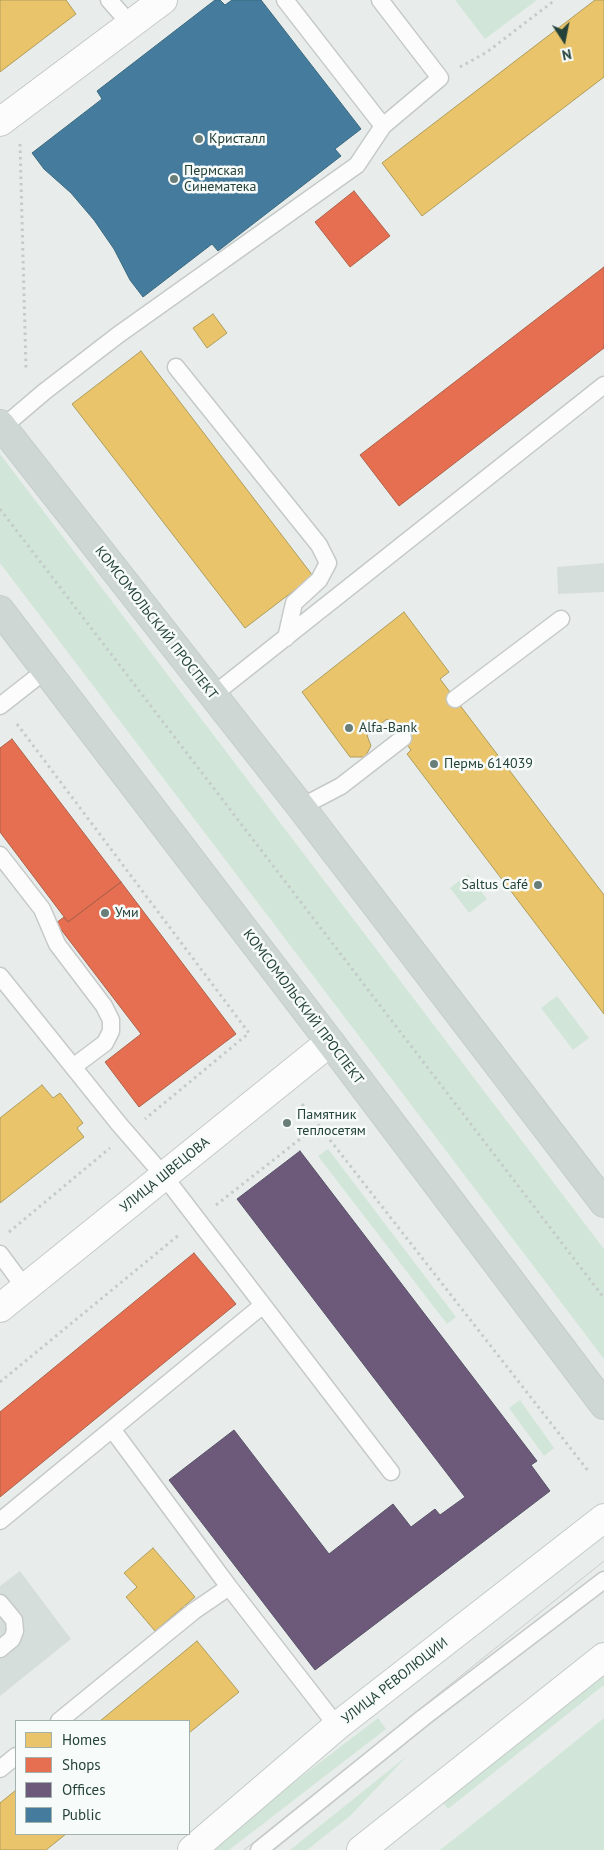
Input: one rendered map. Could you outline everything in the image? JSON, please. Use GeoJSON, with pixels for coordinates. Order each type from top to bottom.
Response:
{"type":"FeatureCollection","features":[{"type":"Feature","properties":{"kind":"main road"},"geometry":{"type":"LineString","coordinates":[[0,122],[163,0]]}},
{"type":"Feature","properties":{"kind":"main road","name":"КОМСОМОЛЬСКИЙ ПРОСПЕКТ"},"geometry":{"type":"LineString","coordinates":[[1,425],[301,807],[604,1202]]}},
{"type":"Feature","properties":{"kind":"main road","name":"КОМСОМОЛЬСКИЙ ПРОСПЕКТ"},"geometry":{"type":"LineString","coordinates":[[0,610],[604,1405]]}},
{"type":"Feature","properties":{"kind":"main road","name":"УЛИЦА ШВЕЦОВА"},"geometry":{"type":"LineString","coordinates":[[0,1308],[330,1042]]}},
{"type":"Feature","properties":{"kind":"main road","name":"УЛИЦА РЕВОЛЮЦИИ"},"geometry":{"type":"LineString","coordinates":[[192,1850],[337,1726],[604,1518]]}},
{"type":"Feature","properties":{"kind":"main road"},"geometry":{"type":"LineString","coordinates":[[361,1850],[604,1657]]}},
{"type":"Feature","properties":{"kind":"lane"},"geometry":{"type":"LineString","coordinates":[[109,0],[131,25]]}},
{"type":"Feature","properties":{"kind":"lane"},"geometry":{"type":"LineString","coordinates":[[285,0],[383,126]]}},
{"type":"Feature","properties":{"kind":"lane"},"geometry":{"type":"LineString","coordinates":[[1,425],[118,335],[357,165],[383,126],[440,78],[380,0]]}},
{"type":"Feature","properties":{"kind":"lane"},"geometry":{"type":"LineString","coordinates":[[176,367],[319,545],[328,563],[319,580],[294,603],[286,638]]}},
{"type":"Feature","properties":{"kind":"lane"},"geometry":{"type":"LineString","coordinates":[[213,695],[604,385]]}},
{"type":"Feature","properties":{"kind":"lane"},"geometry":{"type":"LineString","coordinates":[[455,699],[561,619]]}},
{"type":"Feature","properties":{"kind":"lane"},"geometry":{"type":"LineString","coordinates":[[1,705],[46,670]]}},
{"type":"Feature","properties":{"kind":"lane"},"geometry":{"type":"LineString","coordinates":[[301,807],[341,786],[402,738]]}},
{"type":"Feature","properties":{"kind":"lane"},"geometry":{"type":"LineString","coordinates":[[0,855],[42,909],[57,944],[104,1006],[111,1020],[111,1031],[105,1043],[73,1066]]}},
{"type":"Feature","properties":{"kind":"lane"},"geometry":{"type":"LineString","coordinates":[[0,976],[164,1176],[391,1472]]}},
{"type":"Feature","properties":{"kind":"lane"},"geometry":{"type":"LineString","coordinates":[[0,1254],[25,1288]]}},
{"type":"Feature","properties":{"kind":"lane"},"geometry":{"type":"LineString","coordinates":[[0,1521],[263,1305]]}},
{"type":"Feature","properties":{"kind":"lane"},"geometry":{"type":"LineString","coordinates":[[112,1429],[229,1587],[337,1726]]}},
{"type":"Feature","properties":{"kind":"lane"},"geometry":{"type":"LineString","coordinates":[[259,1850],[424,1717],[604,1580]]}},
{"type":"Feature","properties":{"kind":"lane"},"geometry":{"type":"LineString","coordinates":[[60,1720],[194,1611],[229,1587]]}},
{"type":"Feature","properties":{"kind":"lane"},"geometry":{"type":"LineString","coordinates":[[0,1603],[14,1620],[15,1631],[12,1639],[0,1648]]}},
{"type":"Feature","properties":{"kind":"lane"},"geometry":{"type":"LineString","coordinates":[[0,1769],[15,1757]]}},
{"type":"Feature","properties":{"kind":"path"},"geometry":{"type":"LineString","coordinates":[[440,78],[487,52],[555,0]]}},
{"type":"Feature","properties":{"kind":"path"},"geometry":{"type":"LineString","coordinates":[[20,144],[26,368]]}},
{"type":"Feature","properties":{"kind":"path"},"geometry":{"type":"LineString","coordinates":[[0,508],[604,1298]]}},
{"type":"Feature","properties":{"kind":"path"},"geometry":{"type":"LineString","coordinates":[[1,705],[249,1033]]}},
{"type":"Feature","properties":{"kind":"path"},"geometry":{"type":"LineString","coordinates":[[298,1099],[589,1472]]}},
{"type":"Feature","properties":{"kind":"path"},"geometry":{"type":"LineString","coordinates":[[0,1382],[197,1219],[318,1125]]}},
{"type":"Feature","properties":{"kind":"shaded area"},"geometry":{"type":"Polygon","coordinates":[[[604,563],[604,592],[558,594],[557,567],[604,563]]]}},
{"type":"Feature","properties":{"kind":"shaded area"},"geometry":{"type":"Polygon","coordinates":[[[20,1571],[71,1639],[0,1696],[0,1586],[20,1571]]]}},
{"type":"Feature","properties":{"kind":"green space"},"geometry":{"type":"Polygon","coordinates":[[[455,0],[537,0],[485,39],[455,0]]]}},
{"type":"Feature","properties":{"kind":"green space"},"geometry":{"type":"Polygon","coordinates":[[[0,454],[604,1249],[604,1359],[0,563],[0,454]]]}},
{"type":"Feature","properties":{"kind":"green space"},"geometry":{"type":"Polygon","coordinates":[[[468,874],[487,899],[469,913],[450,888],[468,874]]]}},
{"type":"Feature","properties":{"kind":"green space"},"geometry":{"type":"Polygon","coordinates":[[[557,996],[589,1038],[573,1050],[541,1008],[557,996]]]}},
{"type":"Feature","properties":{"kind":"green space"},"geometry":{"type":"Polygon","coordinates":[[[328,1149],[456,1317],[447,1324],[318,1156],[328,1149]]]}},
{"type":"Feature","properties":{"kind":"green space"},"geometry":{"type":"Polygon","coordinates":[[[520,1400],[554,1448],[544,1456],[509,1408],[520,1400]]]}},
{"type":"Feature","properties":{"kind":"green space"},"geometry":{"type":"Polygon","coordinates":[[[604,1665],[604,1685],[448,1809],[438,1797],[604,1665]]]}},
{"type":"Feature","properties":{"kind":"green space"},"geometry":{"type":"Polygon","coordinates":[[[378,1718],[386,1729],[229,1850],[214,1850],[246,1819],[378,1718]]]}},
{"type":"Feature","properties":{"kind":"green space"},"geometry":{"type":"Polygon","coordinates":[[[604,1718],[604,1850],[440,1850],[498,1804],[604,1718]]]}},
{"type":"Feature","properties":{"kind":"green space"},"geometry":{"type":"Polygon","coordinates":[[[407,1756],[350,1816],[307,1850],[290,1850],[407,1756]]]}},
{"type":"Feature","properties":{"kind":"building: Homes"},"geometry":{"type":"Polygon","coordinates":[[[0,0],[66,0],[76,14],[0,72],[0,0]]]}},
{"type":"Feature","properties":{"kind":"building: Homes"},"geometry":{"type":"Polygon","coordinates":[[[595,0],[604,0],[604,77],[422,216],[382,163],[595,0]]]}},
{"type":"Feature","properties":{"kind":"building: Homes"},"geometry":{"type":"Polygon","coordinates":[[[213,314],[227,333],[207,348],[193,328],[213,314]]]}},
{"type":"Feature","properties":{"kind":"building: Homes"},"geometry":{"type":"Polygon","coordinates":[[[141,351],[313,576],[245,628],[72,404],[141,351]]]}},
{"type":"Feature","properties":{"kind":"building: Homes"},"geometry":{"type":"Polygon","coordinates":[[[404,612],[449,672],[440,679],[604,895],[604,1014],[407,754],[411,750],[387,719],[367,735],[371,746],[365,757],[350,757],[302,692],[404,612]]]}},
{"type":"Feature","properties":{"kind":"building: Homes"},"geometry":{"type":"Polygon","coordinates":[[[42,1085],[53,1098],[60,1093],[83,1123],[77,1128],[84,1137],[0,1203],[0,1118],[42,1085]]]}},
{"type":"Feature","properties":{"kind":"building: Homes"},"geometry":{"type":"Polygon","coordinates":[[[153,1548],[195,1597],[155,1631],[126,1597],[137,1587],[124,1573],[153,1548]]]}},
{"type":"Feature","properties":{"kind":"building: Homes"},"geometry":{"type":"Polygon","coordinates":[[[197,1641],[239,1692],[190,1732],[190,1720],[101,1720],[197,1641]]]}},
{"type":"Feature","properties":{"kind":"building: Homes"},"geometry":{"type":"Polygon","coordinates":[[[15,1791],[15,1835],[65,1835],[46,1850],[0,1850],[0,1803],[15,1791]]]}},
{"type":"Feature","properties":{"kind":"building: Shops"},"geometry":{"type":"Polygon","coordinates":[[[354,191],[390,236],[350,267],[315,222],[354,191]]]}},
{"type":"Feature","properties":{"kind":"building: Shops"},"geometry":{"type":"Polygon","coordinates":[[[604,267],[604,348],[399,506],[360,455],[604,267]]]}},
{"type":"Feature","properties":{"kind":"building: Shops"},"geometry":{"type":"Polygon","coordinates":[[[12,739],[121,882],[68,922],[0,832],[0,748],[12,739]]]}},
{"type":"Feature","properties":{"kind":"building: Shops"},"geometry":{"type":"Polygon","coordinates":[[[121,882],[236,1034],[139,1107],[105,1062],[141,1034],[56,923],[64,917],[68,922],[121,882]]]}},
{"type":"Feature","properties":{"kind":"building: Shops"},"geometry":{"type":"Polygon","coordinates":[[[194,1253],[236,1304],[0,1497],[0,1412],[194,1253]]]}},
{"type":"Feature","properties":{"kind":"building: Offices"},"geometry":{"type":"Polygon","coordinates":[[[300,1151],[537,1461],[531,1465],[550,1491],[315,1670],[169,1480],[234,1430],[329,1554],[393,1504],[411,1527],[435,1509],[440,1515],[465,1497],[237,1199],[300,1151]]]}},
{"type":"Feature","properties":{"kind":"building: Public","name":"Кристалл"},"geometry":{"type":"Polygon","coordinates":[[[215,0],[220,0],[225,5],[232,0],[261,0],[361,129],[335,149],[341,156],[218,251],[212,244],[143,297],[130,280],[114,249],[94,220],[71,193],[44,169],[32,153],[102,99],[97,91],[215,0]]]}},
{"type":"Feature","properties":{"kind":"tram line"},"geometry":{"type":"LineString","coordinates":[[244,1850],[604,1561]]}},
{"type":"Feature","properties":{"kind":"tram line"},"geometry":{"type":"LineString","coordinates":[[274,1850],[430,1724],[604,1591]]}},
{"type":"Feature","properties":{"kind":"place","name":"Кристалл"},"geometry":{"type":"Point","coordinates":[199,139]}},
{"type":"Feature","properties":{"kind":"place","name":"Пермская Синематека"},"geometry":{"type":"Point","coordinates":[174,179]}},
{"type":"Feature","properties":{"kind":"place","name":"Alfa-Bank"},"geometry":{"type":"Point","coordinates":[349,728]}},
{"type":"Feature","properties":{"kind":"place","name":"Пермь 614039"},"geometry":{"type":"Point","coordinates":[434,764]}},
{"type":"Feature","properties":{"kind":"place","name":"Saltus Café"},"geometry":{"type":"Point","coordinates":[538,885]}},
{"type":"Feature","properties":{"kind":"place","name":"Уми"},"geometry":{"type":"Point","coordinates":[105,913]}},
{"type":"Feature","properties":{"kind":"place","name":"Памятник теплосетям"},"geometry":{"type":"Point","coordinates":[287,1123]}}]}
